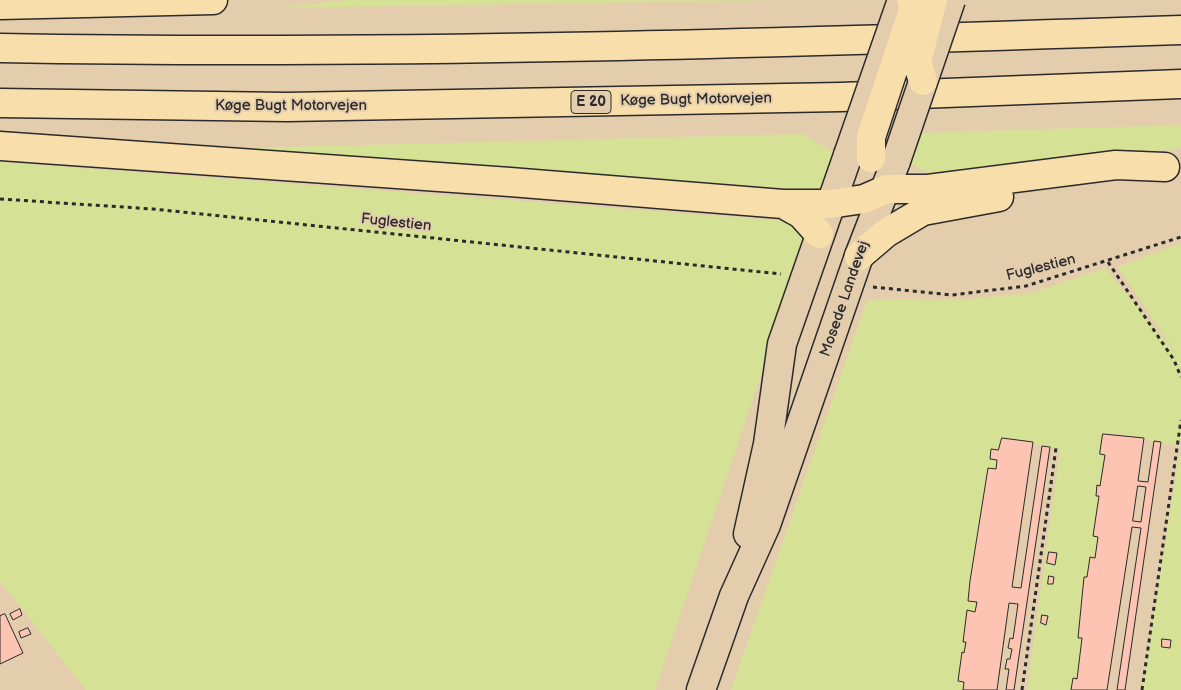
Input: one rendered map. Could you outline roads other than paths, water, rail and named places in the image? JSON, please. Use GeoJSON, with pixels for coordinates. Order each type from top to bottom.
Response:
{"type":"FeatureCollection","features":[{"type":"Feature","properties":{"kind":"highway"},"geometry":{"type":"LineString","coordinates":[[0,5],[213,0]]}},
{"type":"Feature","properties":{"kind":"highway"},"geometry":{"type":"LineString","coordinates":[[887,189],[876,172],[872,158],[871,137],[914,8],[911,0]]}},
{"type":"Feature","properties":{"kind":"highway"},"geometry":{"type":"LineString","coordinates":[[923,81],[917,62],[933,0]]}},
{"type":"Feature","properties":{"kind":"highway"},"geometry":{"type":"LineString","coordinates":[[0,48],[181,51],[720,43],[1181,30]]}},
{"type":"Feature","properties":{"kind":"highway","name":"Køge Bugt Motorvejen"},"geometry":{"type":"LineString","coordinates":[[0,103],[287,107],[840,98],[1181,84]]}},
{"type":"Feature","properties":{"kind":"highway"},"geometry":{"type":"LineString","coordinates":[[0,146],[510,182],[783,204],[830,204],[864,198],[887,189],[928,189],[1116,165],[1173,166]]}},
{"type":"Feature","properties":{"kind":"highway"},"geometry":{"type":"LineString","coordinates":[[859,256],[886,233],[923,211],[1119,180],[1173,166]]}},
{"type":"Feature","properties":{"kind":"highway"},"geometry":{"type":"LineString","coordinates":[[783,204],[801,214],[819,234]]}},
{"type":"Feature","properties":{"kind":"main road","name":"Mosede Landevej"},"geometry":{"type":"LineString","coordinates":[[872,158],[902,0]]}},
{"type":"Feature","properties":{"kind":"main road","name":"Mosede Landevej"},"geometry":{"type":"LineString","coordinates":[[734,596],[768,444],[782,344],[819,234],[830,204],[872,158],[923,81],[951,0]]}},
{"type":"Feature","properties":{"kind":"main road","name":"Mosede Landevej"},"geometry":{"type":"LineString","coordinates":[[700,690],[734,596],[766,525],[859,256],[887,189]]}}]}
